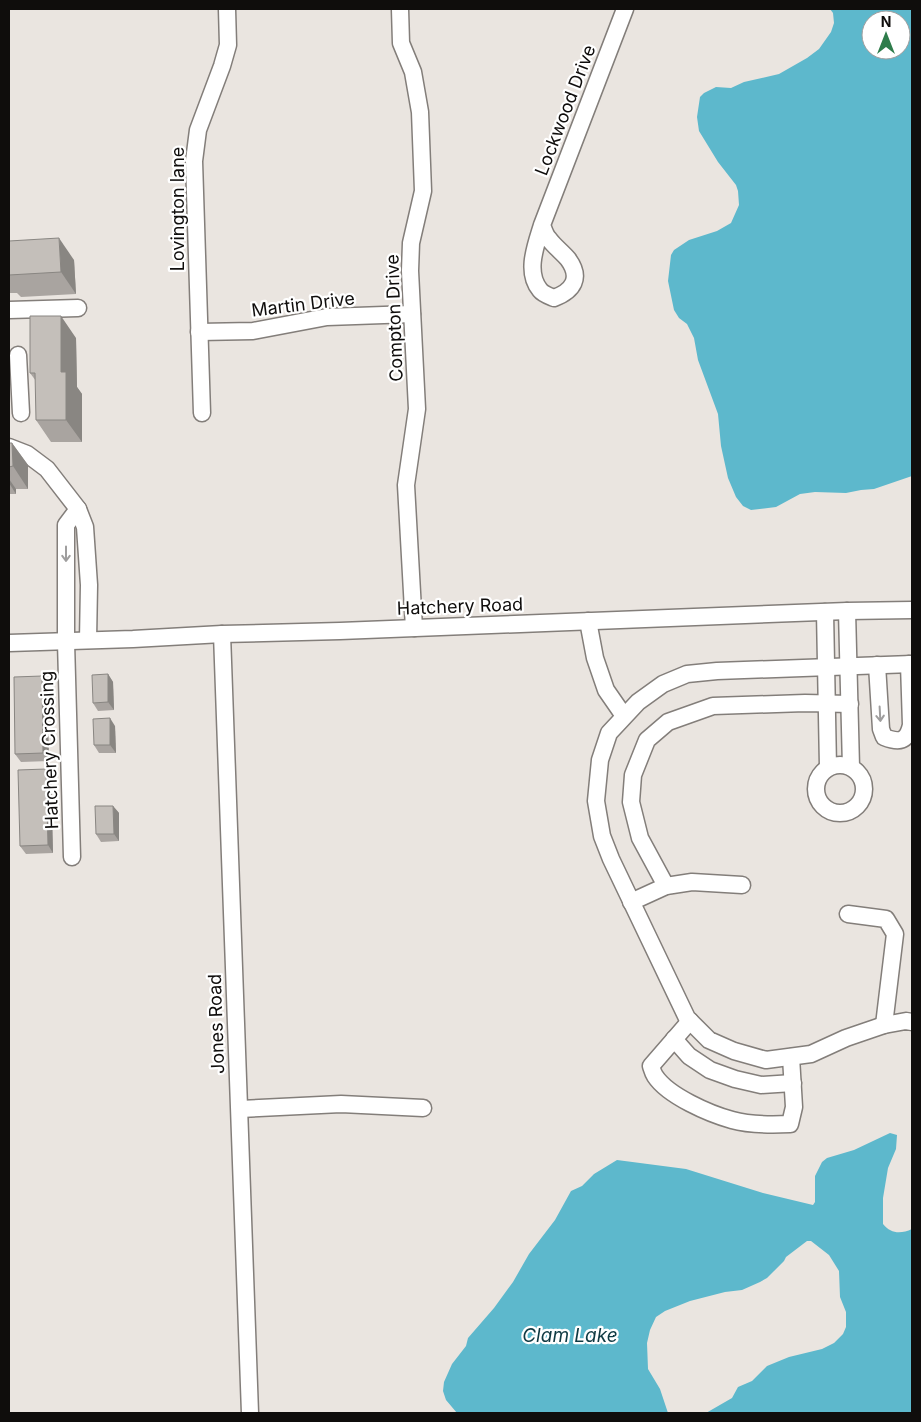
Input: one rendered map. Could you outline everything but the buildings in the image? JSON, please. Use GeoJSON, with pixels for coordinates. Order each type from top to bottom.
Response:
{"type":"FeatureCollection","features":[{"type":"Feature","properties":{"kind":"street","name":"Lovington lane"},"geometry":{"type":"LineString","coordinates":[[202,413],[194,161],[198,130],[228,45],[227,9]]}},
{"type":"Feature","properties":{"kind":"street","name":"Compton Drive"},"geometry":{"type":"LineString","coordinates":[[400,9],[401,42],[413,72],[420,112],[423,191],[411,243],[410,271],[417,409],[406,485],[414,628]]}},
{"type":"Feature","properties":{"kind":"street","name":"Lockwood Drive"},"geometry":{"type":"LineString","coordinates":[[542,225],[625,9]]}},
{"type":"Feature","properties":{"kind":"street"},"geometry":{"type":"LineString","coordinates":[[9,310],[78,308]]}},
{"type":"Feature","properties":{"kind":"street","name":"Martin Drive"},"geometry":{"type":"LineString","coordinates":[[199,332],[253,331],[328,317],[412,314]]}},
{"type":"Feature","properties":{"kind":"street"},"geometry":{"type":"LineString","coordinates":[[18,355],[14,381],[21,413]]}},
{"type":"Feature","properties":{"kind":"street"},"geometry":{"type":"LineString","coordinates":[[9,447],[27,454],[47,469],[78,509],[85,527],[89,585],[88,640]]}},
{"type":"Feature","properties":{"kind":"street","name":"Hatchery Crossing"},"geometry":{"type":"LineString","coordinates":[[72,857],[66,642],[66,525],[78,509]]}},
{"type":"Feature","properties":{"kind":"street","name":"Hatchery Road"},"geometry":{"type":"LineString","coordinates":[[9,643],[912,610]]}},
{"type":"Feature","properties":{"kind":"street"},"geometry":{"type":"LineString","coordinates":[[847,611],[850,666],[851,767]]}},
{"type":"Feature","properties":{"kind":"street"},"geometry":{"type":"LineString","coordinates":[[825,612],[828,767]]}},
{"type":"Feature","properties":{"kind":"street"},"geometry":{"type":"LineString","coordinates":[[588,621],[595,658],[606,690],[624,716]]}},
{"type":"Feature","properties":{"kind":"street","name":"Jones Road"},"geometry":{"type":"LineString","coordinates":[[222,634],[250,1413]]}},
{"type":"Feature","properties":{"kind":"street"},"geometry":{"type":"LineString","coordinates":[[877,665],[880,729],[884,737],[902,740],[908,734],[910,725],[910,664],[827,666],[687,674],[663,684],[638,702],[609,733],[600,760],[596,801],[602,836],[631,902],[686,1018],[709,1040],[734,1051],[766,1060],[811,1054],[846,1038],[884,1025],[906,1021],[912,1022]]}},
{"type":"Feature","properties":{"kind":"street"},"geometry":{"type":"LineString","coordinates":[[666,886],[640,838],[631,802],[633,775],[647,740],[668,722],[713,706],[850,704]]}},
{"type":"Feature","properties":{"kind":"street"},"geometry":{"type":"LineString","coordinates":[[840,764],[851,767],[860,774],[864,784],[864,794],[859,804],[851,811],[840,814],[829,811],[821,804],[816,794],[816,783],[828,767],[840,764]]}},
{"type":"Feature","properties":{"kind":"street"},"geometry":{"type":"LineString","coordinates":[[631,902],[666,886],[692,882],[742,885]]}},
{"type":"Feature","properties":{"kind":"street"},"geometry":{"type":"LineString","coordinates":[[848,914],[886,919],[895,934],[884,1025]]}},
{"type":"Feature","properties":{"kind":"street"},"geometry":{"type":"LineString","coordinates":[[690,1021],[651,1066],[656,1077],[674,1094],[695,1106],[733,1121],[770,1125],[790,1124],[794,1107],[792,1057]]}},
{"type":"Feature","properties":{"kind":"street"},"geometry":{"type":"LineString","coordinates":[[674,1039],[690,1056],[710,1070],[735,1079],[761,1085],[793,1083]]}},
{"type":"Feature","properties":{"kind":"street"},"geometry":{"type":"LineString","coordinates":[[240,1109],[341,1104],[423,1108]]}},
{"type":"Feature","properties":{"kind":"water"},"geometry":{"type":"Polygon","coordinates":[[[830,9],[912,9],[912,476],[874,489],[846,493],[815,492],[800,494],[776,507],[751,510],[743,506],[736,497],[728,478],[721,446],[718,414],[698,360],[694,338],[687,324],[679,318],[674,310],[668,281],[671,255],[674,250],[689,240],[717,231],[731,223],[739,205],[736,185],[718,162],[699,131],[697,117],[700,97],[716,87],[731,88],[744,82],[779,74],[819,49],[831,32],[834,23],[833,13],[830,9]]]}},
{"type":"Feature","properties":{"kind":"water","name":"Clam Lake"},"geometry":{"type":"Polygon","coordinates":[[[890,1133],[897,1135],[896,1149],[888,1168],[883,1198],[883,1224],[889,1230],[896,1232],[912,1229],[912,1413],[706,1413],[732,1398],[738,1387],[752,1381],[767,1366],[789,1357],[822,1349],[834,1343],[843,1334],[846,1327],[846,1312],[840,1297],[839,1271],[829,1255],[811,1241],[807,1241],[786,1257],[767,1278],[760,1282],[742,1290],[725,1292],[690,1301],[665,1311],[656,1317],[647,1343],[648,1369],[660,1389],[668,1413],[457,1413],[446,1400],[443,1391],[444,1382],[452,1364],[466,1346],[468,1338],[513,1282],[529,1254],[555,1220],[571,1191],[582,1186],[594,1174],[617,1160],[686,1169],[763,1193],[813,1205],[815,1202],[815,1176],[822,1162],[827,1158],[854,1150],[890,1133]]]}}]}
